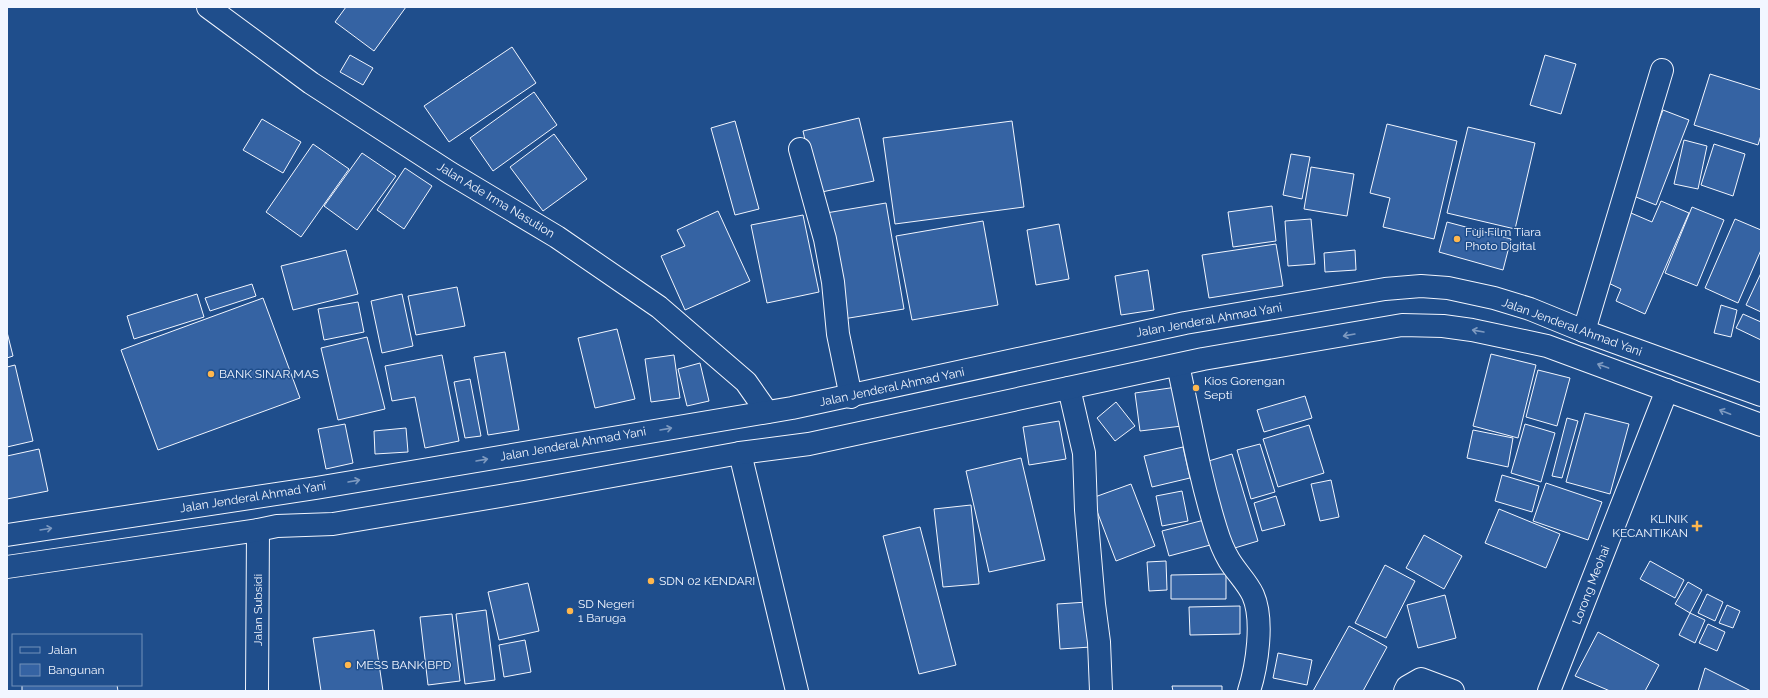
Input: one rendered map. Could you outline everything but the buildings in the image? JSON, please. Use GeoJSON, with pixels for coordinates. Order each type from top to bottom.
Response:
{"type":"FeatureCollection","features":[{"type":"Feature","properties":{"kind":"main road","name":"Jalan Ade Irma Nasution"},"geometry":{"type":"LineString","coordinates":[[214,11],[311,83],[450,172],[557,236],[658,307],[746,382],[767,412]]}},
{"type":"Feature","properties":{"kind":"main road"},"geometry":{"type":"LineString","coordinates":[[1584,332],[1662,70]]}},
{"type":"Feature","properties":{"kind":"main road"},"geometry":{"type":"LineString","coordinates":[[800,149],[816,203],[834,282],[838,334],[851,397]]}},
{"type":"Feature","properties":{"kind":"main road","name":"Jalan Jenderal Ahmad Yani"},"geometry":{"type":"LineString","coordinates":[[7,534],[316,488],[767,412],[851,397],[1185,323],[1385,289],[1421,286],[1448,288],[1494,298],[1530,309],[1584,332],[1761,395]]}},
{"type":"Feature","properties":{"kind":"main road"},"geometry":{"type":"LineString","coordinates":[[7,567],[277,526],[333,524],[524,492],[740,453],[809,444],[1203,359],[1402,325],[1443,326],[1504,336],[1547,346],[1761,426]]}},
{"type":"Feature","properties":{"kind":"main road"},"geometry":{"type":"LineString","coordinates":[[1178,365],[1200,470],[1216,528],[1229,560],[1254,596],[1258,619],[1258,643],[1254,672],[1249,691]]}},
{"type":"Feature","properties":{"kind":"main road"},"geometry":{"type":"LineString","coordinates":[[1070,388],[1084,453],[1086,510],[1094,604],[1099,642],[1101,691]]}},
{"type":"Feature","properties":{"kind":"main road","name":"Lorong Meohai"},"geometry":{"type":"LineString","coordinates":[[1549,691],[1667,390]]}},
{"type":"Feature","properties":{"kind":"main road"},"geometry":{"type":"LineString","coordinates":[[740,453],[797,691]]}},
{"type":"Feature","properties":{"kind":"main road","name":"Jalan Subsidi"},"geometry":{"type":"LineString","coordinates":[[257,691],[258,530]]}},
{"type":"Feature","properties":{"kind":"main road"},"geometry":{"type":"LineString","coordinates":[[1405,691],[1407,687],[1421,679],[1453,691]]}},
{"type":"Feature","properties":{"kind":"place","name":"Fuji Film Tiara Photo Digital"},"geometry":{"type":"Point","coordinates":[1457,239]}},
{"type":"Feature","properties":{"kind":"place","name":"BANK SINAR MAS"},"geometry":{"type":"Point","coordinates":[211,374]}},
{"type":"Feature","properties":{"kind":"place","name":"Kios Gorengan Septi"},"geometry":{"type":"Point","coordinates":[1196,388]}},
{"type":"Feature","properties":{"kind":"place","name":"KLINIK KECANTIKAN"},"geometry":{"type":"Point","coordinates":[1697,526]}},
{"type":"Feature","properties":{"kind":"place","name":"SDN 02 KENDARI"},"geometry":{"type":"Point","coordinates":[651,581]}},
{"type":"Feature","properties":{"kind":"place","name":"SD Negeri 1 Baruga"},"geometry":{"type":"Point","coordinates":[570,611]}},
{"type":"Feature","properties":{"kind":"place","name":"MESS BANK BPD"},"geometry":{"type":"Point","coordinates":[348,665]}}]}
